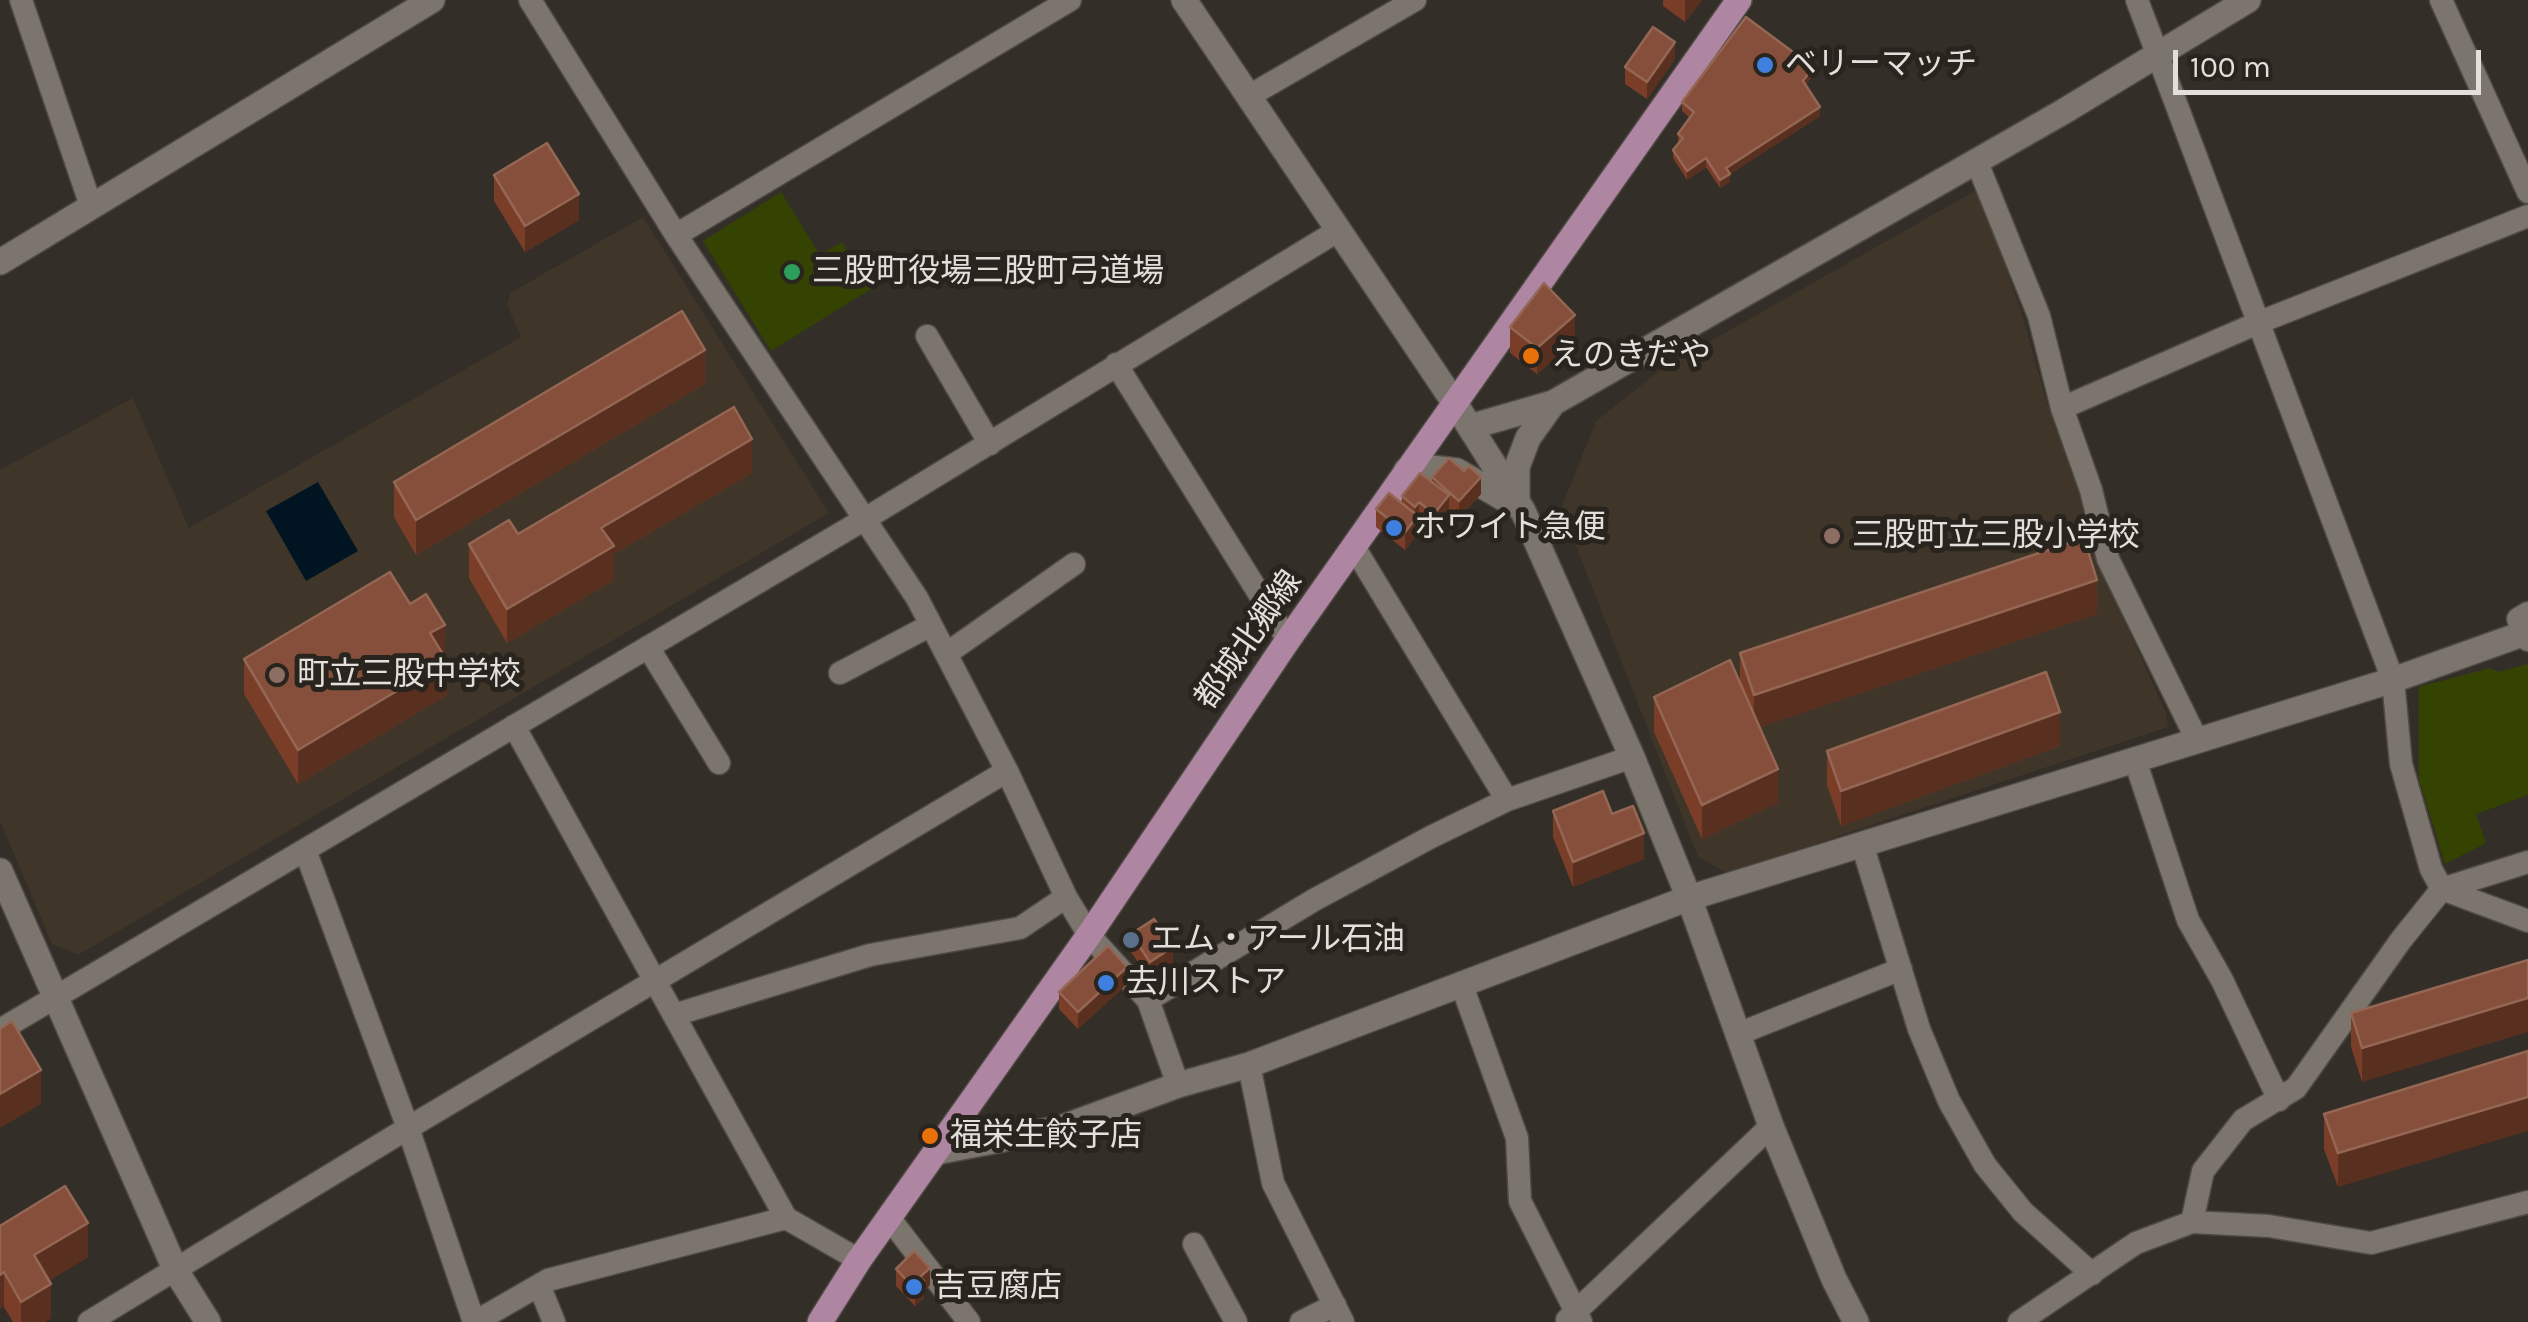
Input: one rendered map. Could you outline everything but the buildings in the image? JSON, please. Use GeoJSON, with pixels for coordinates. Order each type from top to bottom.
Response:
{"type":"FeatureCollection","features":[{"type":"Feature","properties":{"kind":"main road","name":"都城北郷線"},"geometry":{"type":"LineString","coordinates":[[820,1322],[1288,640],[1739,0]]}},
{"type":"Feature","properties":{"kind":"street"},"geometry":{"type":"LineString","coordinates":[[21,0],[91,206]]}},
{"type":"Feature","properties":{"kind":"street"},"geometry":{"type":"LineString","coordinates":[[0,262],[432,0]]}},
{"type":"Feature","properties":{"kind":"street"},"geometry":{"type":"LineString","coordinates":[[530,0],[676,235],[931,625],[1066,897],[1089,935],[1148,1000],[1178,1085]]}},
{"type":"Feature","properties":{"kind":"street"},"geometry":{"type":"LineString","coordinates":[[676,235],[1070,0]]}},
{"type":"Feature","properties":{"kind":"street"},"geometry":{"type":"LineString","coordinates":[[1184,0],[1520,504],[1690,898],[1771,1126],[1834,1279],[1856,1322]]}},
{"type":"Feature","properties":{"kind":"street"},"geometry":{"type":"LineString","coordinates":[[1249,96],[1415,0]]}},
{"type":"Feature","properties":{"kind":"street"},"geometry":{"type":"LineString","coordinates":[[2137,0],[2393,680],[2402,764],[2421,838],[2442,889],[2528,921]]}},
{"type":"Feature","properties":{"kind":"street"},"geometry":{"type":"LineString","coordinates":[[1470,426],[1554,403],[2248,0]]}},
{"type":"Feature","properties":{"kind":"street"},"geometry":{"type":"LineString","coordinates":[[2441,0],[2528,192]]}},
{"type":"Feature","properties":{"kind":"street"},"geometry":{"type":"LineString","coordinates":[[1976,160],[2039,316],[2062,408],[2091,490],[2108,559],[2197,740]]}},
{"type":"Feature","properties":{"kind":"street"},"geometry":{"type":"LineString","coordinates":[[2062,408],[2260,322],[2528,216]]}},
{"type":"Feature","properties":{"kind":"street"},"geometry":{"type":"LineString","coordinates":[[0,1030],[990,444],[1339,230]]}},
{"type":"Feature","properties":{"kind":"street"},"geometry":{"type":"LineString","coordinates":[[927,336],[990,444]]}},
{"type":"Feature","properties":{"kind":"street"},"geometry":{"type":"LineString","coordinates":[[1116,364],[1288,640]]}},
{"type":"Feature","properties":{"kind":"street"},"geometry":{"type":"LineString","coordinates":[[1520,504],[1516,467],[1528,438],[1554,403]]}},
{"type":"Feature","properties":{"kind":"street"},"geometry":{"type":"LineString","coordinates":[[1406,471],[1423,467],[1457,472],[1520,504]]}},
{"type":"Feature","properties":{"kind":"street"},"geometry":{"type":"LineString","coordinates":[[1354,547],[1506,800]]}},
{"type":"Feature","properties":{"kind":"street"},"geometry":{"type":"LineString","coordinates":[[946,654],[1074,564]]}},
{"type":"Feature","properties":{"kind":"street"},"geometry":{"type":"LineString","coordinates":[[840,673],[931,625]]}},
{"type":"Feature","properties":{"kind":"street"},"geometry":{"type":"LineString","coordinates":[[936,1152],[1061,1128],[1178,1085],[1249,1065],[1690,898],[2393,680],[2527,629]]}},
{"type":"Feature","properties":{"kind":"street"},"geometry":{"type":"LineString","coordinates":[[648,648],[719,763]]}},
{"type":"Feature","properties":{"kind":"street"},"geometry":{"type":"LineString","coordinates":[[514,726],[786,1218],[859,1260]]}},
{"type":"Feature","properties":{"kind":"street"},"geometry":{"type":"LineString","coordinates":[[1148,1000],[1314,900],[1506,800],[1632,757]]}},
{"type":"Feature","properties":{"kind":"street"},"geometry":{"type":"LineString","coordinates":[[2135,760],[2188,920],[2222,980],[2279,1100]]}},
{"type":"Feature","properties":{"kind":"street"},"geometry":{"type":"LineString","coordinates":[[89,1322],[1007,772]]}},
{"type":"Feature","properties":{"kind":"street"},"geometry":{"type":"LineString","coordinates":[[1862,844],[1920,1029],[1949,1101],[1985,1165],[2023,1212],[2092,1274]]}},
{"type":"Feature","properties":{"kind":"street"},"geometry":{"type":"LineString","coordinates":[[306,850],[475,1322],[539,1285],[639,1254],[786,1218]]}},
{"type":"Feature","properties":{"kind":"street"},"geometry":{"type":"LineString","coordinates":[[2192,1222],[2204,1171],[2243,1120],[2296,1088],[2442,889],[2528,862]]}},
{"type":"Feature","properties":{"kind":"street"},"geometry":{"type":"LineString","coordinates":[[0,871],[176,1271],[208,1322]]}},
{"type":"Feature","properties":{"kind":"street"},"geometry":{"type":"LineString","coordinates":[[674,1016],[870,954],[1020,928],[1066,897]]}},
{"type":"Feature","properties":{"kind":"street"},"geometry":{"type":"LineString","coordinates":[[1738,1034],[1901,969]]}},
{"type":"Feature","properties":{"kind":"street"},"geometry":{"type":"LineString","coordinates":[[1461,983],[1517,1138],[1520,1201],[1574,1319],[1771,1126]]}},
{"type":"Feature","properties":{"kind":"street"},"geometry":{"type":"LineString","coordinates":[[1249,1065],[1273,1183],[1339,1314],[1302,1322]]}},
{"type":"Feature","properties":{"kind":"street"},"geometry":{"type":"LineString","coordinates":[[2019,1322],[2136,1244],[2192,1222],[2269,1226],[2370,1243],[2528,1202]]}},
{"type":"Feature","properties":{"kind":"street"},"geometry":{"type":"LineString","coordinates":[[890,1219],[969,1322]]}},
{"type":"Feature","properties":{"kind":"street"},"geometry":{"type":"LineString","coordinates":[[1194,1244],[1236,1322]]}},
{"type":"Feature","properties":{"kind":"street"},"geometry":{"type":"LineString","coordinates":[[539,1285],[554,1322]]}},
{"type":"Feature","properties":{"kind":"shaded area","name":"三股町立三股小学校"},"geometry":{"type":"Polygon","coordinates":[[[1973,192],[1981,196],[2021,311],[2047,403],[2083,501],[2099,564],[2166,713],[2168,727],[1727,873],[1698,857],[1561,508],[1596,421],[1663,368],[1973,192]]]}},
{"type":"Feature","properties":{"kind":"shaded area","name":"町立三股中学校"},"geometry":{"type":"Polygon","coordinates":[[[643,217],[829,513],[78,955],[52,944],[0,821],[0,470],[133,398],[189,528],[521,337],[507,305],[510,293],[643,217]]]}},
{"type":"Feature","properties":{"kind":"green space","name":"三股町役場三股町弓道場"},"geometry":{"type":"Polygon","coordinates":[[[781,192],[820,255],[842,242],[871,289],[771,351],[703,241],[781,192]]]}},
{"type":"Feature","properties":{"kind":"green space"},"geometry":{"type":"Polygon","coordinates":[[[2528,664],[2528,795],[2476,814],[2486,843],[2445,864],[2419,779],[2419,687],[2490,668],[2499,672],[2528,664]]]}},
{"type":"Feature","properties":{"kind":"water"},"geometry":{"type":"Polygon","coordinates":[[[318,482],[358,551],[306,581],[266,511],[318,482]]]}},
{"type":"Feature","properties":{"kind":"place","name":"ベリーマッチ"},"geometry":{"type":"Point","coordinates":[1765,65]}},
{"type":"Feature","properties":{"kind":"place","name":"三股町役場三股町弓道場"},"geometry":{"type":"Point","coordinates":[792,272]}},
{"type":"Feature","properties":{"kind":"place","name":"えのきだや"},"geometry":{"type":"Point","coordinates":[1531,356]}},
{"type":"Feature","properties":{"kind":"place","name":"ホワイト急便"},"geometry":{"type":"Point","coordinates":[1394,528]}},
{"type":"Feature","properties":{"kind":"place","name":"三股町立三股小学校"},"geometry":{"type":"Point","coordinates":[1832,536]}},
{"type":"Feature","properties":{"kind":"place","name":"町立三股中学校"},"geometry":{"type":"Point","coordinates":[277,675]}},
{"type":"Feature","properties":{"kind":"place","name":"エム・アール石油"},"geometry":{"type":"Point","coordinates":[1131,940]}},
{"type":"Feature","properties":{"kind":"place","name":"去川ストア"},"geometry":{"type":"Point","coordinates":[1106,983]}},
{"type":"Feature","properties":{"kind":"place","name":"福栄生餃子店"},"geometry":{"type":"Point","coordinates":[930,1136]}},
{"type":"Feature","properties":{"kind":"place","name":"吉豆腐店"},"geometry":{"type":"Point","coordinates":[914,1287]}}]}
